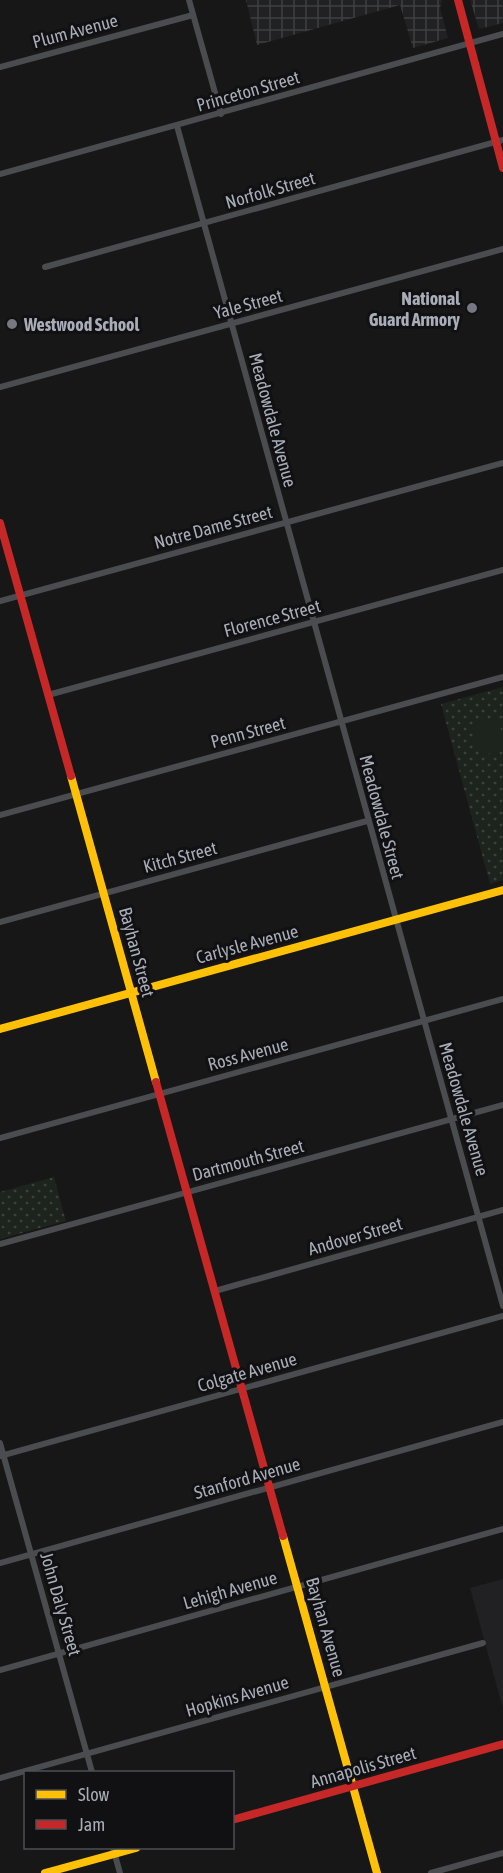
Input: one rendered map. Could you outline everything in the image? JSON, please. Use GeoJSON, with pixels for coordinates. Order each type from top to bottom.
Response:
{"type":"FeatureCollection","features":[{"type":"Feature","properties":{"kind":"street"},"geometry":{"type":"LineString","coordinates":[[189,0],[221,114]]}},
{"type":"Feature","properties":{"kind":"street"},"geometry":{"type":"LineString","coordinates":[[458,0],[499,141],[503,168]]}},
{"type":"Feature","properties":{"kind":"street","name":"Plum Avenue"},"geometry":{"type":"LineString","coordinates":[[0,67],[193,15]]}},
{"type":"Feature","properties":{"kind":"street","name":"Princeton Street"},"geometry":{"type":"LineString","coordinates":[[0,174],[503,34]]}},
{"type":"Feature","properties":{"kind":"street","name":"Meadowdale Avenue"},"geometry":{"type":"LineString","coordinates":[[177,126],[340,722]]}},
{"type":"Feature","properties":{"kind":"street","name":"Norfolk Street"},"geometry":{"type":"LineString","coordinates":[[45,267],[499,141]]}},
{"type":"Feature","properties":{"kind":"street","name":"Yale Street"},"geometry":{"type":"LineString","coordinates":[[0,387],[503,249]]}},
{"type":"Feature","properties":{"kind":"street","name":"Notre Dame Street"},"geometry":{"type":"LineString","coordinates":[[0,601],[503,463]]}},
{"type":"Feature","properties":{"kind":"street","name":"Bayhan Street"},"geometry":{"type":"LineString","coordinates":[[0,523],[242,1389]]}},
{"type":"Feature","properties":{"kind":"street","name":"Florence Street"},"geometry":{"type":"LineString","coordinates":[[48,695],[503,570]]}},
{"type":"Feature","properties":{"kind":"street","name":"Penn Street"},"geometry":{"type":"LineString","coordinates":[[0,815],[503,677]]}},
{"type":"Feature","properties":{"kind":"street","name":"Meadowdale Street"},"geometry":{"type":"LineString","coordinates":[[340,722],[395,920]]}},
{"type":"Feature","properties":{"kind":"street","name":"Kitch Street"},"geometry":{"type":"LineString","coordinates":[[0,922],[367,821]]}},
{"type":"Feature","properties":{"kind":"street","name":"Carlysle Avenue"},"geometry":{"type":"LineString","coordinates":[[0,1029],[503,890]]}},
{"type":"Feature","properties":{"kind":"street","name":"Meadowdale Avenue"},"geometry":{"type":"LineString","coordinates":[[395,920],[503,1306]]}},
{"type":"Feature","properties":{"kind":"street","name":"Ross Avenue"},"geometry":{"type":"LineString","coordinates":[[0,1138],[503,999]]}},
{"type":"Feature","properties":{"kind":"street","name":"Dartmouth Street"},"geometry":{"type":"LineString","coordinates":[[0,1244],[503,1105]]}},
{"type":"Feature","properties":{"kind":"street","name":"Andover Street"},"geometry":{"type":"LineString","coordinates":[[214,1291],[503,1210]]}},
{"type":"Feature","properties":{"kind":"street","name":"Colgate Avenue"},"geometry":{"type":"LineString","coordinates":[[2,1456],[503,1316]]}},
{"type":"Feature","properties":{"kind":"street","name":"Bayhan Avenue"},"geometry":{"type":"LineString","coordinates":[[242,1389],[377,1873]]}},
{"type":"Feature","properties":{"kind":"street","name":"Stanford Avenue"},"geometry":{"type":"LineString","coordinates":[[0,1563],[503,1422]]}},
{"type":"Feature","properties":{"kind":"street","name":"John Daly Street"},"geometry":{"type":"LineString","coordinates":[[0,1443],[92,1771]]}},
{"type":"Feature","properties":{"kind":"street","name":"Lehigh Avenue"},"geometry":{"type":"LineString","coordinates":[[0,1670],[503,1529]]}},
{"type":"Feature","properties":{"kind":"street","name":"Hopkins Avenue"},"geometry":{"type":"LineString","coordinates":[[24,1771],[483,1643]]}},
{"type":"Feature","properties":{"kind":"street","name":"Annapolis Street"},"geometry":{"type":"LineString","coordinates":[[234,1819],[503,1744]]}},
{"type":"Feature","properties":{"kind":"street","name":"Hopkins Avenue"},"geometry":{"type":"LineString","coordinates":[[0,1778],[24,1771]]}},
{"type":"Feature","properties":{"kind":"street"},"geometry":{"type":"LineString","coordinates":[[45,1873],[114,1851],[120,1873]]}},
{"type":"Feature","properties":{"kind":"street"},"geometry":{"type":"LineString","coordinates":[[431,1873],[503,1852]]}},
{"type":"Feature","properties":{"kind":"shaded area"},"geometry":{"type":"Polygon","coordinates":[[[246,0],[442,0],[440,8],[448,38],[413,48],[400,5],[257,45],[246,0]]]}},
{"type":"Feature","properties":{"kind":"shaded area"},"geometry":{"type":"Polygon","coordinates":[[[470,0],[503,0],[503,23],[479,29],[470,0]]]}},
{"type":"Feature","properties":{"kind":"shaded area"},"geometry":{"type":"Polygon","coordinates":[[[503,687],[503,880],[490,884],[441,704],[503,687]]]}},
{"type":"Feature","properties":{"kind":"shaded area"},"geometry":{"type":"Polygon","coordinates":[[[497,717],[503,736],[503,750],[480,756],[471,725],[497,717]]]}},
{"type":"Feature","properties":{"kind":"shaded area"},"geometry":{"type":"Polygon","coordinates":[[[54,1177],[66,1221],[0,1239],[0,1192],[54,1177]]]}},
{"type":"Feature","properties":{"kind":"shaded area"},"geometry":{"type":"Polygon","coordinates":[[[503,1579],[503,1709],[470,1588],[503,1579]]]}},
{"type":"Feature","properties":{"kind":"traffic: slow"},"geometry":{"type":"LineString","coordinates":[[71,776],[156,1082]]}},
{"type":"Feature","properties":{"kind":"traffic: slow"},"geometry":{"type":"LineString","coordinates":[[0,1029],[503,890]]}},
{"type":"Feature","properties":{"kind":"traffic: slow"},"geometry":{"type":"LineString","coordinates":[[283,1536],[377,1873]]}},
{"type":"Feature","properties":{"kind":"traffic: slow"},"geometry":{"type":"LineString","coordinates":[[45,1873],[132,1849]]}},
{"type":"Feature","properties":{"kind":"traffic: jam"},"geometry":{"type":"LineString","coordinates":[[458,0],[503,168]]}},
{"type":"Feature","properties":{"kind":"traffic: jam"},"geometry":{"type":"LineString","coordinates":[[0,523],[71,776]]}},
{"type":"Feature","properties":{"kind":"traffic: jam"},"geometry":{"type":"LineString","coordinates":[[156,1082],[283,1536]]}},
{"type":"Feature","properties":{"kind":"traffic: jam"},"geometry":{"type":"LineString","coordinates":[[234,1819],[503,1744]]}},
{"type":"Feature","properties":{"kind":"place","name":"National Guard Armory"},"geometry":{"type":"Point","coordinates":[472,308]}},
{"type":"Feature","properties":{"kind":"place","name":"Westwood School"},"geometry":{"type":"Point","coordinates":[12,324]}}]}
